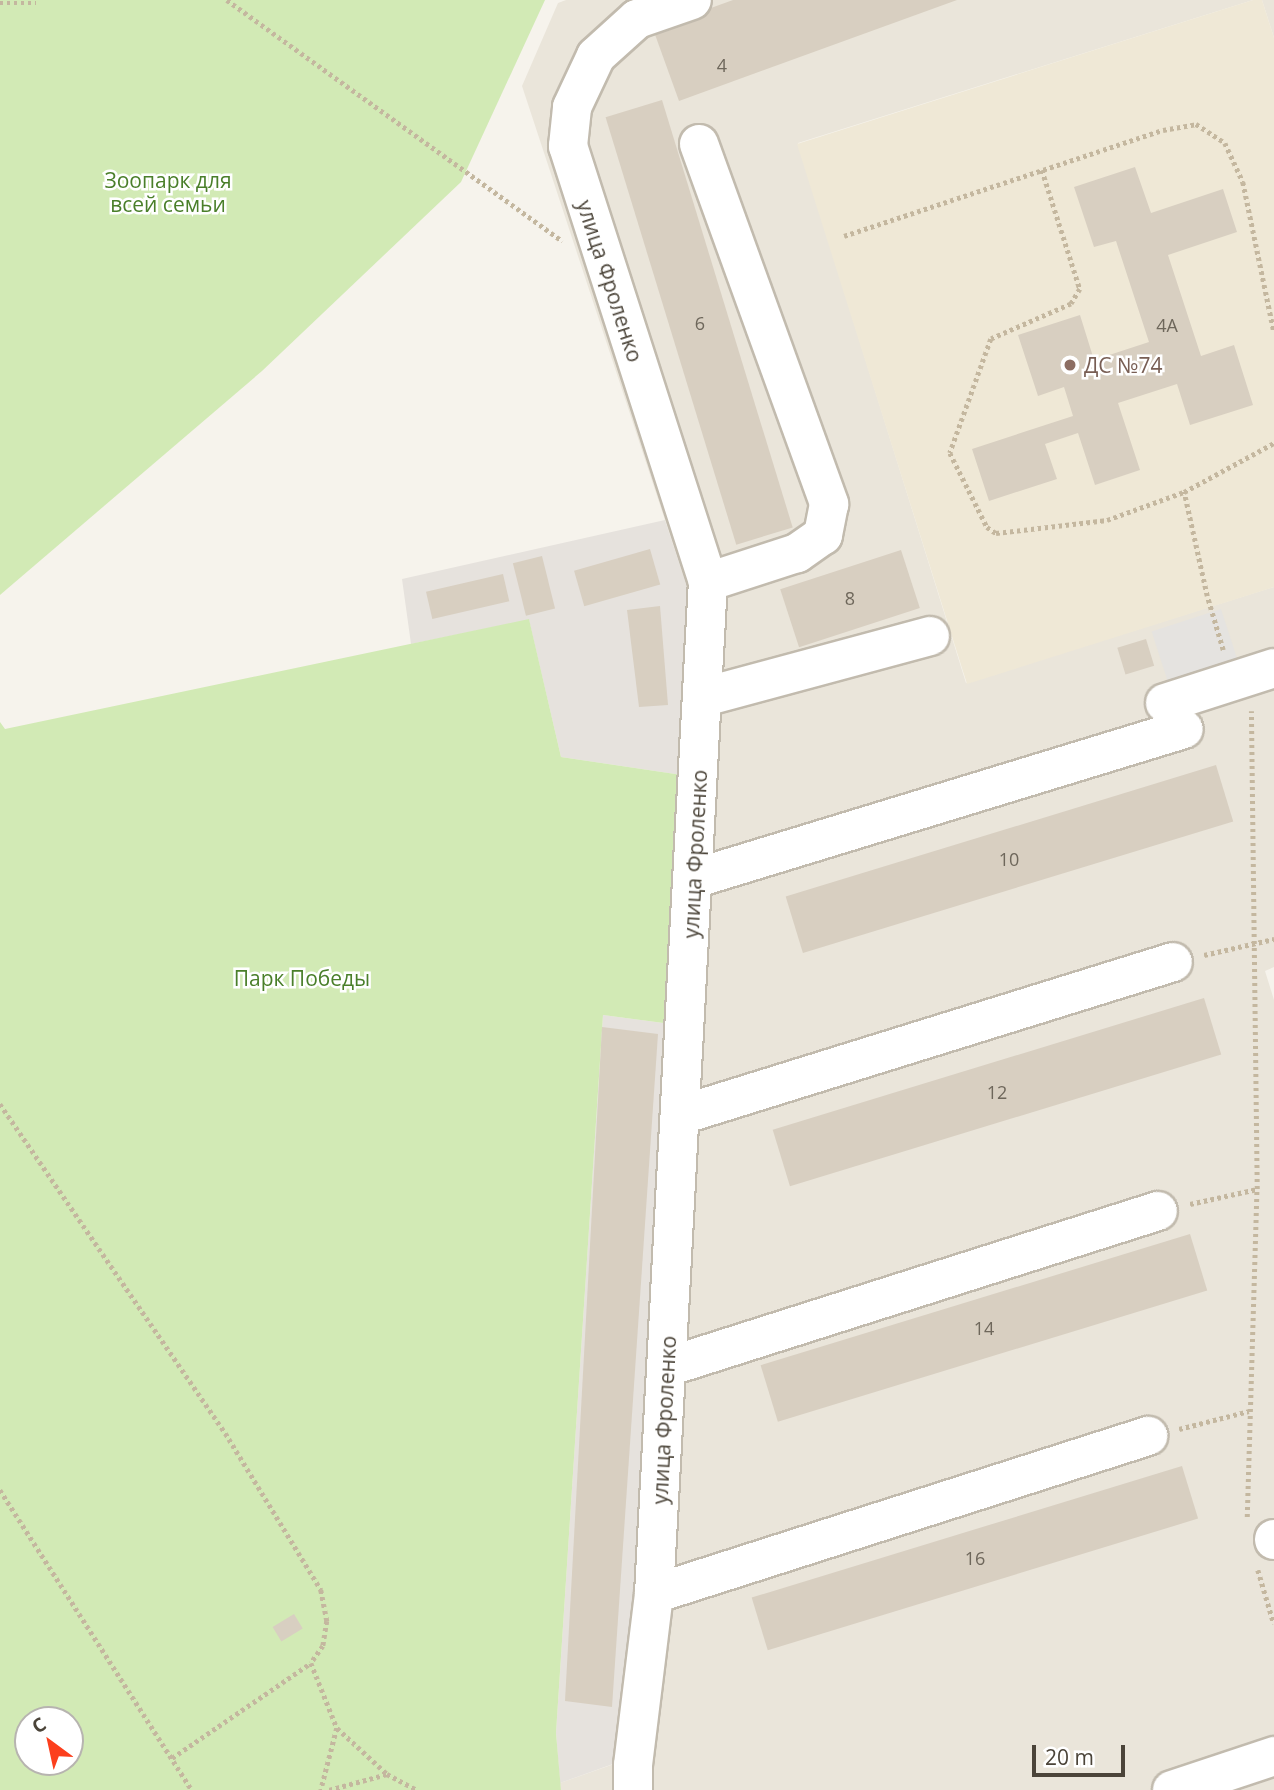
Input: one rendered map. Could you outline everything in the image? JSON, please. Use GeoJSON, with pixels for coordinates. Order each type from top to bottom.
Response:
{"type":"FeatureCollection","features":[{"type":"Feature","properties":{"kind":"street","name":"улица Фроленко"},"geometry":{"type":"LineString","coordinates":[[633,1790],[633,1765],[654,1594],[704,697],[708,582],[568,146],[572,107],[596,56],[637,19],[692,0]]}},
{"type":"Feature","properties":{"kind":"street"},"geometry":{"type":"LineString","coordinates":[[699,144],[829,504],[823,535],[797,553],[708,582]]}},
{"type":"Feature","properties":{"kind":"street"},"geometry":{"type":"LineString","coordinates":[[704,697],[930,636]]}},
{"type":"Feature","properties":{"kind":"street"},"geometry":{"type":"LineString","coordinates":[[694,879],[1175,716],[1253,674]]}},
{"type":"Feature","properties":{"kind":"street"},"geometry":{"type":"LineString","coordinates":[[681,1115],[1173,962]]}},
{"type":"Feature","properties":{"kind":"street"},"geometry":{"type":"LineString","coordinates":[[667,1367],[1158,1211]]}},
{"type":"Feature","properties":{"kind":"street"},"geometry":{"type":"LineString","coordinates":[[654,1594],[1148,1436]]}},
{"type":"Feature","properties":{"kind":"street"},"geometry":{"type":"LineString","coordinates":[[1172,1790],[1274,1756]]}},
{"type":"Feature","properties":{"kind":"path"},"geometry":{"type":"LineString","coordinates":[[228,0],[607,273]]}},
{"type":"Feature","properties":{"kind":"path"},"geometry":{"type":"LineString","coordinates":[[0,3],[36,3]]}},
{"type":"Feature","properties":{"kind":"path"},"geometry":{"type":"LineString","coordinates":[[844,236],[1163,130],[1196,124],[1224,143],[1243,181],[1274,332]]}},
{"type":"Feature","properties":{"kind":"path"},"geometry":{"type":"LineString","coordinates":[[1042,170],[1080,289],[1071,303],[991,339],[950,453],[987,527],[996,533],[1107,520],[1184,492],[1274,443]]}},
{"type":"Feature","properties":{"kind":"path"},"geometry":{"type":"LineString","coordinates":[[1184,492],[1207,596],[1253,674],[1257,1189],[1249,1412],[1274,1624]]}},
{"type":"Feature","properties":{"kind":"path"},"geometry":{"type":"LineString","coordinates":[[1173,962],[1274,939]]}},
{"type":"Feature","properties":{"kind":"path"},"geometry":{"type":"LineString","coordinates":[[0,1104],[229,1439],[321,1590],[327,1621],[323,1646],[311,1663],[172,1758]]}},
{"type":"Feature","properties":{"kind":"path"},"geometry":{"type":"LineString","coordinates":[[1158,1211],[1257,1189]]}},
{"type":"Feature","properties":{"kind":"path"},"geometry":{"type":"LineString","coordinates":[[1148,1436],[1249,1412]]}},
{"type":"Feature","properties":{"kind":"path"},"geometry":{"type":"LineString","coordinates":[[0,1490],[192,1790]]}},
{"type":"Feature","properties":{"kind":"path"},"geometry":{"type":"LineString","coordinates":[[311,1663],[337,1728],[387,1774],[418,1790]]}},
{"type":"Feature","properties":{"kind":"path"},"geometry":{"type":"LineString","coordinates":[[321,1790],[337,1728]]}},
{"type":"Feature","properties":{"kind":"path"},"geometry":{"type":"LineString","coordinates":[[329,1790],[387,1774]]}},
{"type":"Feature","properties":{"kind":"shaded area"},"geometry":{"type":"Polygon","coordinates":[[[566,0],[1253,0],[798,143],[966,683],[1274,587],[1274,967],[1265,971],[1274,1000],[1274,1790],[561,1790],[560,1783],[614,1764],[645,1580],[691,599],[522,86],[558,3],[566,0]]]}},
{"type":"Feature","properties":{"kind":"shaded area","name":"ДС №74"},"geometry":{"type":"Polygon","coordinates":[[[1253,0],[1262,0],[1274,38],[1274,587],[967,684],[797,144],[1253,0]]]}},
{"type":"Feature","properties":{"kind":"shaded area"},"geometry":{"type":"Polygon","coordinates":[[[1262,0],[1274,0],[1274,38],[1262,0]]]}},
{"type":"Feature","properties":{"kind":"shaded area"},"geometry":{"type":"Polygon","coordinates":[[[665,520],[691,599],[682,775],[561,757],[529,620],[411,644],[402,579],[665,520]]]}},
{"type":"Feature","properties":{"kind":"shaded area"},"geometry":{"type":"Polygon","coordinates":[[[1221,609],[1241,671],[1172,693],[1152,632],[1221,609]]]}},
{"type":"Feature","properties":{"kind":"shaded area"},"geometry":{"type":"Polygon","coordinates":[[[603,1015],[671,1024],[645,1580],[613,1764],[560,1783],[556,1733],[603,1015]]]}},
{"type":"Feature","properties":{"kind":"green space","name":"Зоопарк для всей семьи"},"geometry":{"type":"Polygon","coordinates":[[[0,0],[545,0],[461,182],[262,371],[0,595],[0,0]]]}},
{"type":"Feature","properties":{"kind":"green space","name":"Парк Победы"},"geometry":{"type":"Polygon","coordinates":[[[529,619],[561,757],[682,775],[671,1024],[603,1015],[556,1733],[561,1790],[0,1790],[0,722],[5,729],[529,619]]]}},
{"type":"Feature","properties":{"kind":"building"},"geometry":{"type":"Polygon","coordinates":[[[733,0],[957,0],[679,101],[653,29],[733,0]]]}},
{"type":"Feature","properties":{"kind":"building"},"geometry":{"type":"Polygon","coordinates":[[[662,100],[793,527],[736,545],[606,117],[662,100]]]}},
{"type":"Feature","properties":{"kind":"building"},"geometry":{"type":"Polygon","coordinates":[[[1135,167],[1151,213],[1223,189],[1237,232],[1168,255],[1201,356],[1234,345],[1253,405],[1190,425],[1177,384],[1118,403],[1140,470],[1095,485],[1078,433],[1045,444],[1057,479],[989,501],[972,449],[1073,416],[1064,387],[1038,396],[1018,335],[1080,315],[1094,360],[1149,342],[1116,241],[1094,247],[1074,187],[1135,167]]]}},
{"type":"Feature","properties":{"kind":"building"},"geometry":{"type":"Polygon","coordinates":[[[650,549],[660,585],[584,606],[574,571],[650,549]]]}},
{"type":"Feature","properties":{"kind":"building"},"geometry":{"type":"Polygon","coordinates":[[[901,550],[920,608],[799,647],[780,589],[901,550]]]}},
{"type":"Feature","properties":{"kind":"building"},"geometry":{"type":"Polygon","coordinates":[[[542,556],[555,608],[526,616],[513,563],[542,556]]]}},
{"type":"Feature","properties":{"kind":"building"},"geometry":{"type":"Polygon","coordinates":[[[503,574],[509,601],[432,619],[426,592],[503,574]]]}},
{"type":"Feature","properties":{"kind":"building"},"geometry":{"type":"Polygon","coordinates":[[[660,606],[668,705],[639,707],[627,610],[660,606]]]}},
{"type":"Feature","properties":{"kind":"building"},"geometry":{"type":"Polygon","coordinates":[[[1146,639],[1154,666],[1125,675],[1117,648],[1146,639]]]}},
{"type":"Feature","properties":{"kind":"building"},"geometry":{"type":"Polygon","coordinates":[[[1216,765],[1233,821],[803,953],[786,897],[1216,765]]]}},
{"type":"Feature","properties":{"kind":"building"},"geometry":{"type":"Polygon","coordinates":[[[1204,998],[1221,1054],[790,1186],[773,1130],[1204,998]]]}},
{"type":"Feature","properties":{"kind":"building"},"geometry":{"type":"Polygon","coordinates":[[[602,1027],[658,1034],[612,1707],[565,1701],[602,1027]]]}},
{"type":"Feature","properties":{"kind":"building"},"geometry":{"type":"Polygon","coordinates":[[[1190,1234],[1207,1290],[778,1422],[761,1365],[1190,1234]]]}},
{"type":"Feature","properties":{"kind":"building"},"geometry":{"type":"Polygon","coordinates":[[[1182,1466],[1198,1519],[768,1650],[752,1598],[1182,1466]]]}},
{"type":"Feature","properties":{"kind":"building"},"geometry":{"type":"Polygon","coordinates":[[[294,1614],[303,1629],[281,1641],[273,1627],[294,1614]]]}},
{"type":"Feature","properties":{"kind":"place","name":"ДС №74"},"geometry":{"type":"Point","coordinates":[1070,365]}}]}
